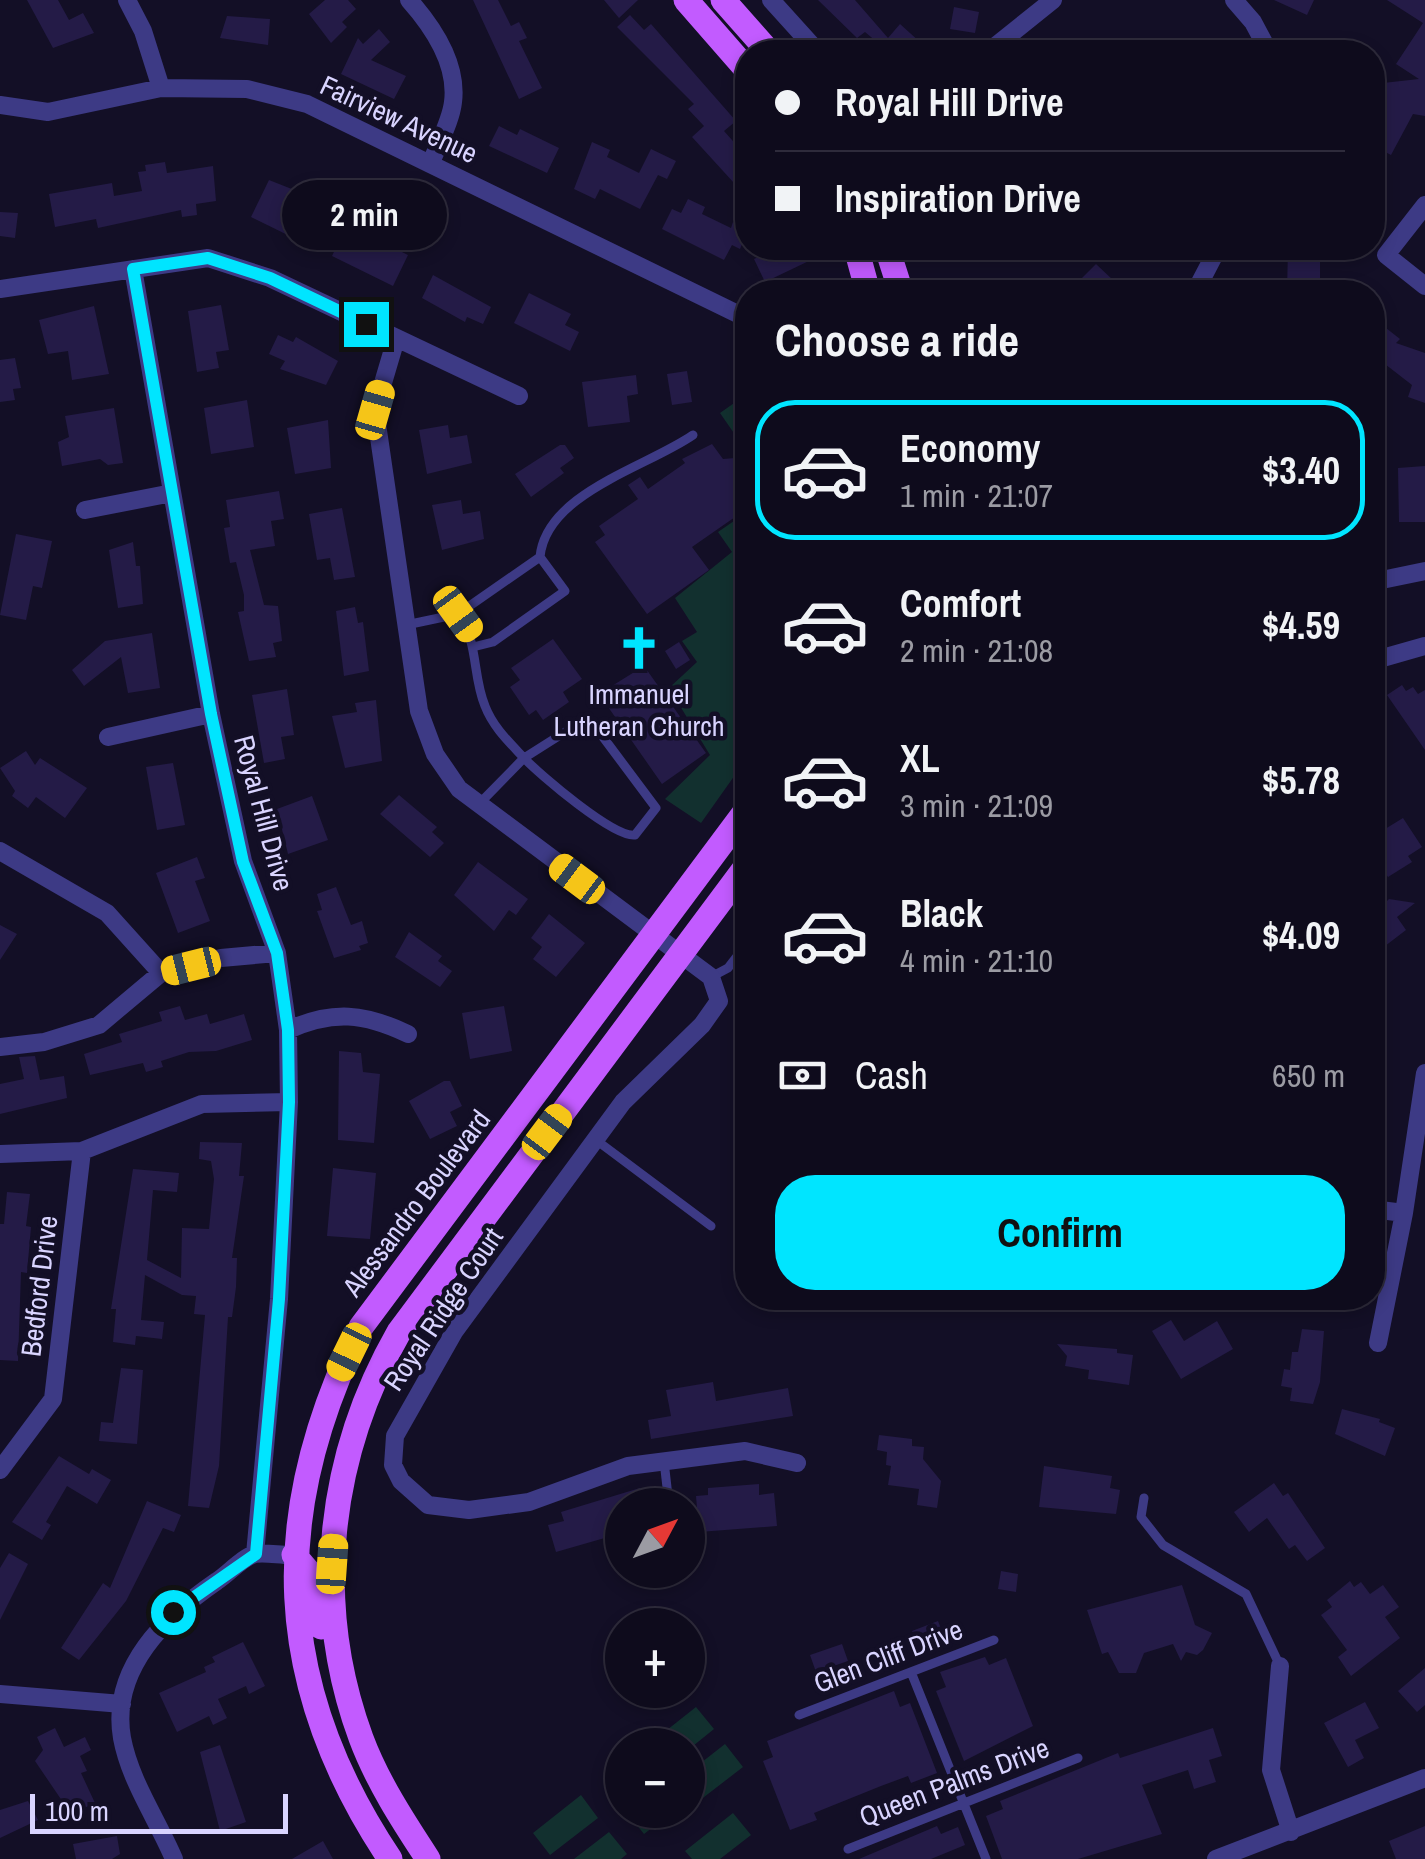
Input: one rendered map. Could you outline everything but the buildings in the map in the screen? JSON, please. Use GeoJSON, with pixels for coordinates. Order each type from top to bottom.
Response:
{"type":"FeatureCollection","features":[{"type":"Feature","properties":{"kind":"main road"},"geometry":{"type":"LineString","coordinates":[[686,0],[735,56]]}},
{"type":"Feature","properties":{"kind":"main road"},"geometry":{"type":"LineString","coordinates":[[722,0],[757,40]]}},
{"type":"Feature","properties":{"kind":"main road","name":"Alessandro Boulevard"},"geometry":{"type":"LineString","coordinates":[[390,1859],[359,1813],[321,1726],[303,1659],[294,1555],[324,1411],[362,1327],[735,826]]}},
{"type":"Feature","properties":{"kind":"main road"},"geometry":{"type":"LineString","coordinates":[[341,1673],[332,1564],[336,1494],[365,1400],[400,1332],[735,882]]}},
{"type":"Feature","properties":{"kind":"main road"},"geometry":{"type":"LineString","coordinates":[[365,1400],[345,1419],[324,1482],[319,1516],[294,1555],[314,1576],[320,1624],[341,1673],[362,1740],[382,1783],[428,1859]]}},
{"type":"Feature","properties":{"kind":"street"},"geometry":{"type":"LineString","coordinates":[[127,0],[144,31],[160,88]]}},
{"type":"Feature","properties":{"kind":"street"},"geometry":{"type":"LineString","coordinates":[[409,0],[430,24],[448,61],[454,101],[431,163]]}},
{"type":"Feature","properties":{"kind":"street"},"geometry":{"type":"LineString","coordinates":[[771,0],[807,40]]}},
{"type":"Feature","properties":{"kind":"street"},"geometry":{"type":"LineString","coordinates":[[1003,40],[1053,0]]}},
{"type":"Feature","properties":{"kind":"street"},"geometry":{"type":"LineString","coordinates":[[1234,0],[1262,40]]}},
{"type":"Feature","properties":{"kind":"street","name":"Fairview Avenue"},"geometry":{"type":"LineString","coordinates":[[0,105],[48,112],[160,88],[247,89],[307,104],[735,313]]}},
{"type":"Feature","properties":{"kind":"street"},"geometry":{"type":"LineString","coordinates":[[1425,206],[1386,254],[1425,286]]}},
{"type":"Feature","properties":{"kind":"street"},"geometry":{"type":"LineString","coordinates":[[0,289],[180,259],[208,258],[239,266],[519,396]]}},
{"type":"Feature","properties":{"kind":"street","name":"Royal Hill Drive"},"geometry":{"type":"LineString","coordinates":[[133,269],[211,714],[243,862],[277,953],[288,1030],[289,1102],[279,1299],[256,1554]]}},
{"type":"Feature","properties":{"kind":"street"},"geometry":{"type":"LineString","coordinates":[[396,339],[375,410],[419,711],[434,754],[459,789],[711,977]]}},
{"type":"Feature","properties":{"kind":"street"},"geometry":{"type":"LineString","coordinates":[[85,510],[172,493]]}},
{"type":"Feature","properties":{"kind":"street"},"geometry":{"type":"LineString","coordinates":[[1385,579],[1425,571]]}},
{"type":"Feature","properties":{"kind":"street"},"geometry":{"type":"LineString","coordinates":[[1385,657],[1425,646]]}},
{"type":"Feature","properties":{"kind":"street"},"geometry":{"type":"LineString","coordinates":[[108,737],[211,714]]}},
{"type":"Feature","properties":{"kind":"street"},"geometry":{"type":"LineString","coordinates":[[0,852],[107,913],[161,973]]}},
{"type":"Feature","properties":{"kind":"street"},"geometry":{"type":"LineString","coordinates":[[0,1046],[44,1042],[98,1024],[161,973],[221,958],[277,953]]}},
{"type":"Feature","properties":{"kind":"street","name":"Royal Ridge Court"},"geometry":{"type":"LineString","coordinates":[[711,977],[719,1001],[712,1014],[645,1078],[454,1332],[396,1436],[393,1466],[401,1481],[428,1506],[469,1510],[529,1502],[604,1472],[664,1461],[745,1451],[797,1463]]}},
{"type":"Feature","properties":{"kind":"street"},"geometry":{"type":"LineString","coordinates":[[288,1030],[342,1013],[372,1017],[408,1034]]}},
{"type":"Feature","properties":{"kind":"street"},"geometry":{"type":"LineString","coordinates":[[1385,1308],[1404,1213],[1417,1183],[1425,1073]]}},
{"type":"Feature","properties":{"kind":"street"},"geometry":{"type":"LineString","coordinates":[[0,1154],[82,1151],[202,1104],[289,1102]]}},
{"type":"Feature","properties":{"kind":"street","name":"Bedford Drive"},"geometry":{"type":"LineString","coordinates":[[0,1470],[53,1400],[82,1151]]}},
{"type":"Feature","properties":{"kind":"street"},"geometry":{"type":"LineString","coordinates":[[1385,1211],[1404,1213]]}},
{"type":"Feature","properties":{"kind":"street"},"geometry":{"type":"LineString","coordinates":[[1378,1343],[1385,1310]]}},
{"type":"Feature","properties":{"kind":"street"},"geometry":{"type":"LineString","coordinates":[[174,1859],[138,1786],[122,1736],[122,1704],[134,1667],[152,1636],[173,1612],[256,1554],[294,1555]]}},
{"type":"Feature","properties":{"kind":"street"},"geometry":{"type":"LineString","coordinates":[[1280,1666],[1271,1770],[1292,1832]]}},
{"type":"Feature","properties":{"kind":"street"},"geometry":{"type":"LineString","coordinates":[[0,1694],[122,1704]]}},
{"type":"Feature","properties":{"kind":"street"},"geometry":{"type":"LineString","coordinates":[[1216,1859],[1425,1778]]}},
{"type":"Feature","properties":{"kind":"lane"},"geometry":{"type":"LineString","coordinates":[[406,625],[458,614],[540,557],[550,523],[634,463],[673,449],[692,436]]}},
{"type":"Feature","properties":{"kind":"lane"},"geometry":{"type":"LineString","coordinates":[[473,646],[493,642],[566,590],[540,557]]}},
{"type":"Feature","properties":{"kind":"lane"},"geometry":{"type":"LineString","coordinates":[[458,614],[470,632],[484,705],[496,728],[524,758],[626,836],[635,835],[656,808],[594,725],[584,720],[524,758],[479,804]]}},
{"type":"Feature","properties":{"kind":"lane"},"geometry":{"type":"LineString","coordinates":[[711,977],[728,968],[735,959]]}},
{"type":"Feature","properties":{"kind":"lane"},"geometry":{"type":"LineString","coordinates":[[596,1140],[711,1226]]}},
{"type":"Feature","properties":{"kind":"lane"},"geometry":{"type":"LineString","coordinates":[[664,1461],[667,1488]]}},
{"type":"Feature","properties":{"kind":"lane"},"geometry":{"type":"LineString","coordinates":[[1144,1498],[1142,1517],[1163,1544],[1246,1594],[1280,1666]]}},
{"type":"Feature","properties":{"kind":"lane","name":"Glen Cliff Drive"},"geometry":{"type":"LineString","coordinates":[[799,1715],[994,1640]]}},
{"type":"Feature","properties":{"kind":"lane"},"geometry":{"type":"LineString","coordinates":[[911,1672],[986,1859]]}},
{"type":"Feature","properties":{"kind":"lane","name":"Queen Palms Drive"},"geometry":{"type":"LineString","coordinates":[[848,1848],[1078,1758]]}},
{"type":"Feature","properties":{"kind":"green space"},"geometry":{"type":"Polygon","coordinates":[[[735,402],[735,435],[720,413],[735,402]]]}},
{"type":"Feature","properties":{"kind":"green space"},"geometry":{"type":"Polygon","coordinates":[[[735,520],[735,775],[701,823],[665,799],[710,755],[669,688],[697,662],[682,641],[697,632],[675,598],[732,552],[718,532],[735,520]]]}},
{"type":"Feature","properties":{"kind":"green space"},"geometry":{"type":"Polygon","coordinates":[[[697,1708],[714,1729],[705,1736],[705,1728],[669,1728],[697,1708]]]}},
{"type":"Feature","properties":{"kind":"green space"},"geometry":{"type":"Polygon","coordinates":[[[725,1744],[743,1767],[705,1796],[705,1760],[725,1744]]]}},
{"type":"Feature","properties":{"kind":"green space"},"geometry":{"type":"Polygon","coordinates":[[[581,1795],[598,1818],[550,1855],[533,1833],[581,1795]]]}},
{"type":"Feature","properties":{"kind":"green space"},"geometry":{"type":"Polygon","coordinates":[[[733,1813],[751,1835],[720,1859],[692,1859],[685,1851],[733,1813]]]}},
{"type":"Feature","properties":{"kind":"green space"},"geometry":{"type":"Polygon","coordinates":[[[609,1832],[627,1854],[621,1859],[574,1859],[609,1832]]]}},
{"type":"Feature","properties":{"kind":"place","name":"Immanuel Lutheran Church"},"geometry":{"type":"Point","coordinates":[639,648]}},
{"type":"Feature","properties":{"kind":"route"},"geometry":{"type":"LineString","coordinates":[[173,1612],[256,1554],[279,1299],[289,1102],[288,1030],[277,953],[243,862],[211,714],[133,269],[180,259],[208,258],[270,278],[366,324]]}}]}
